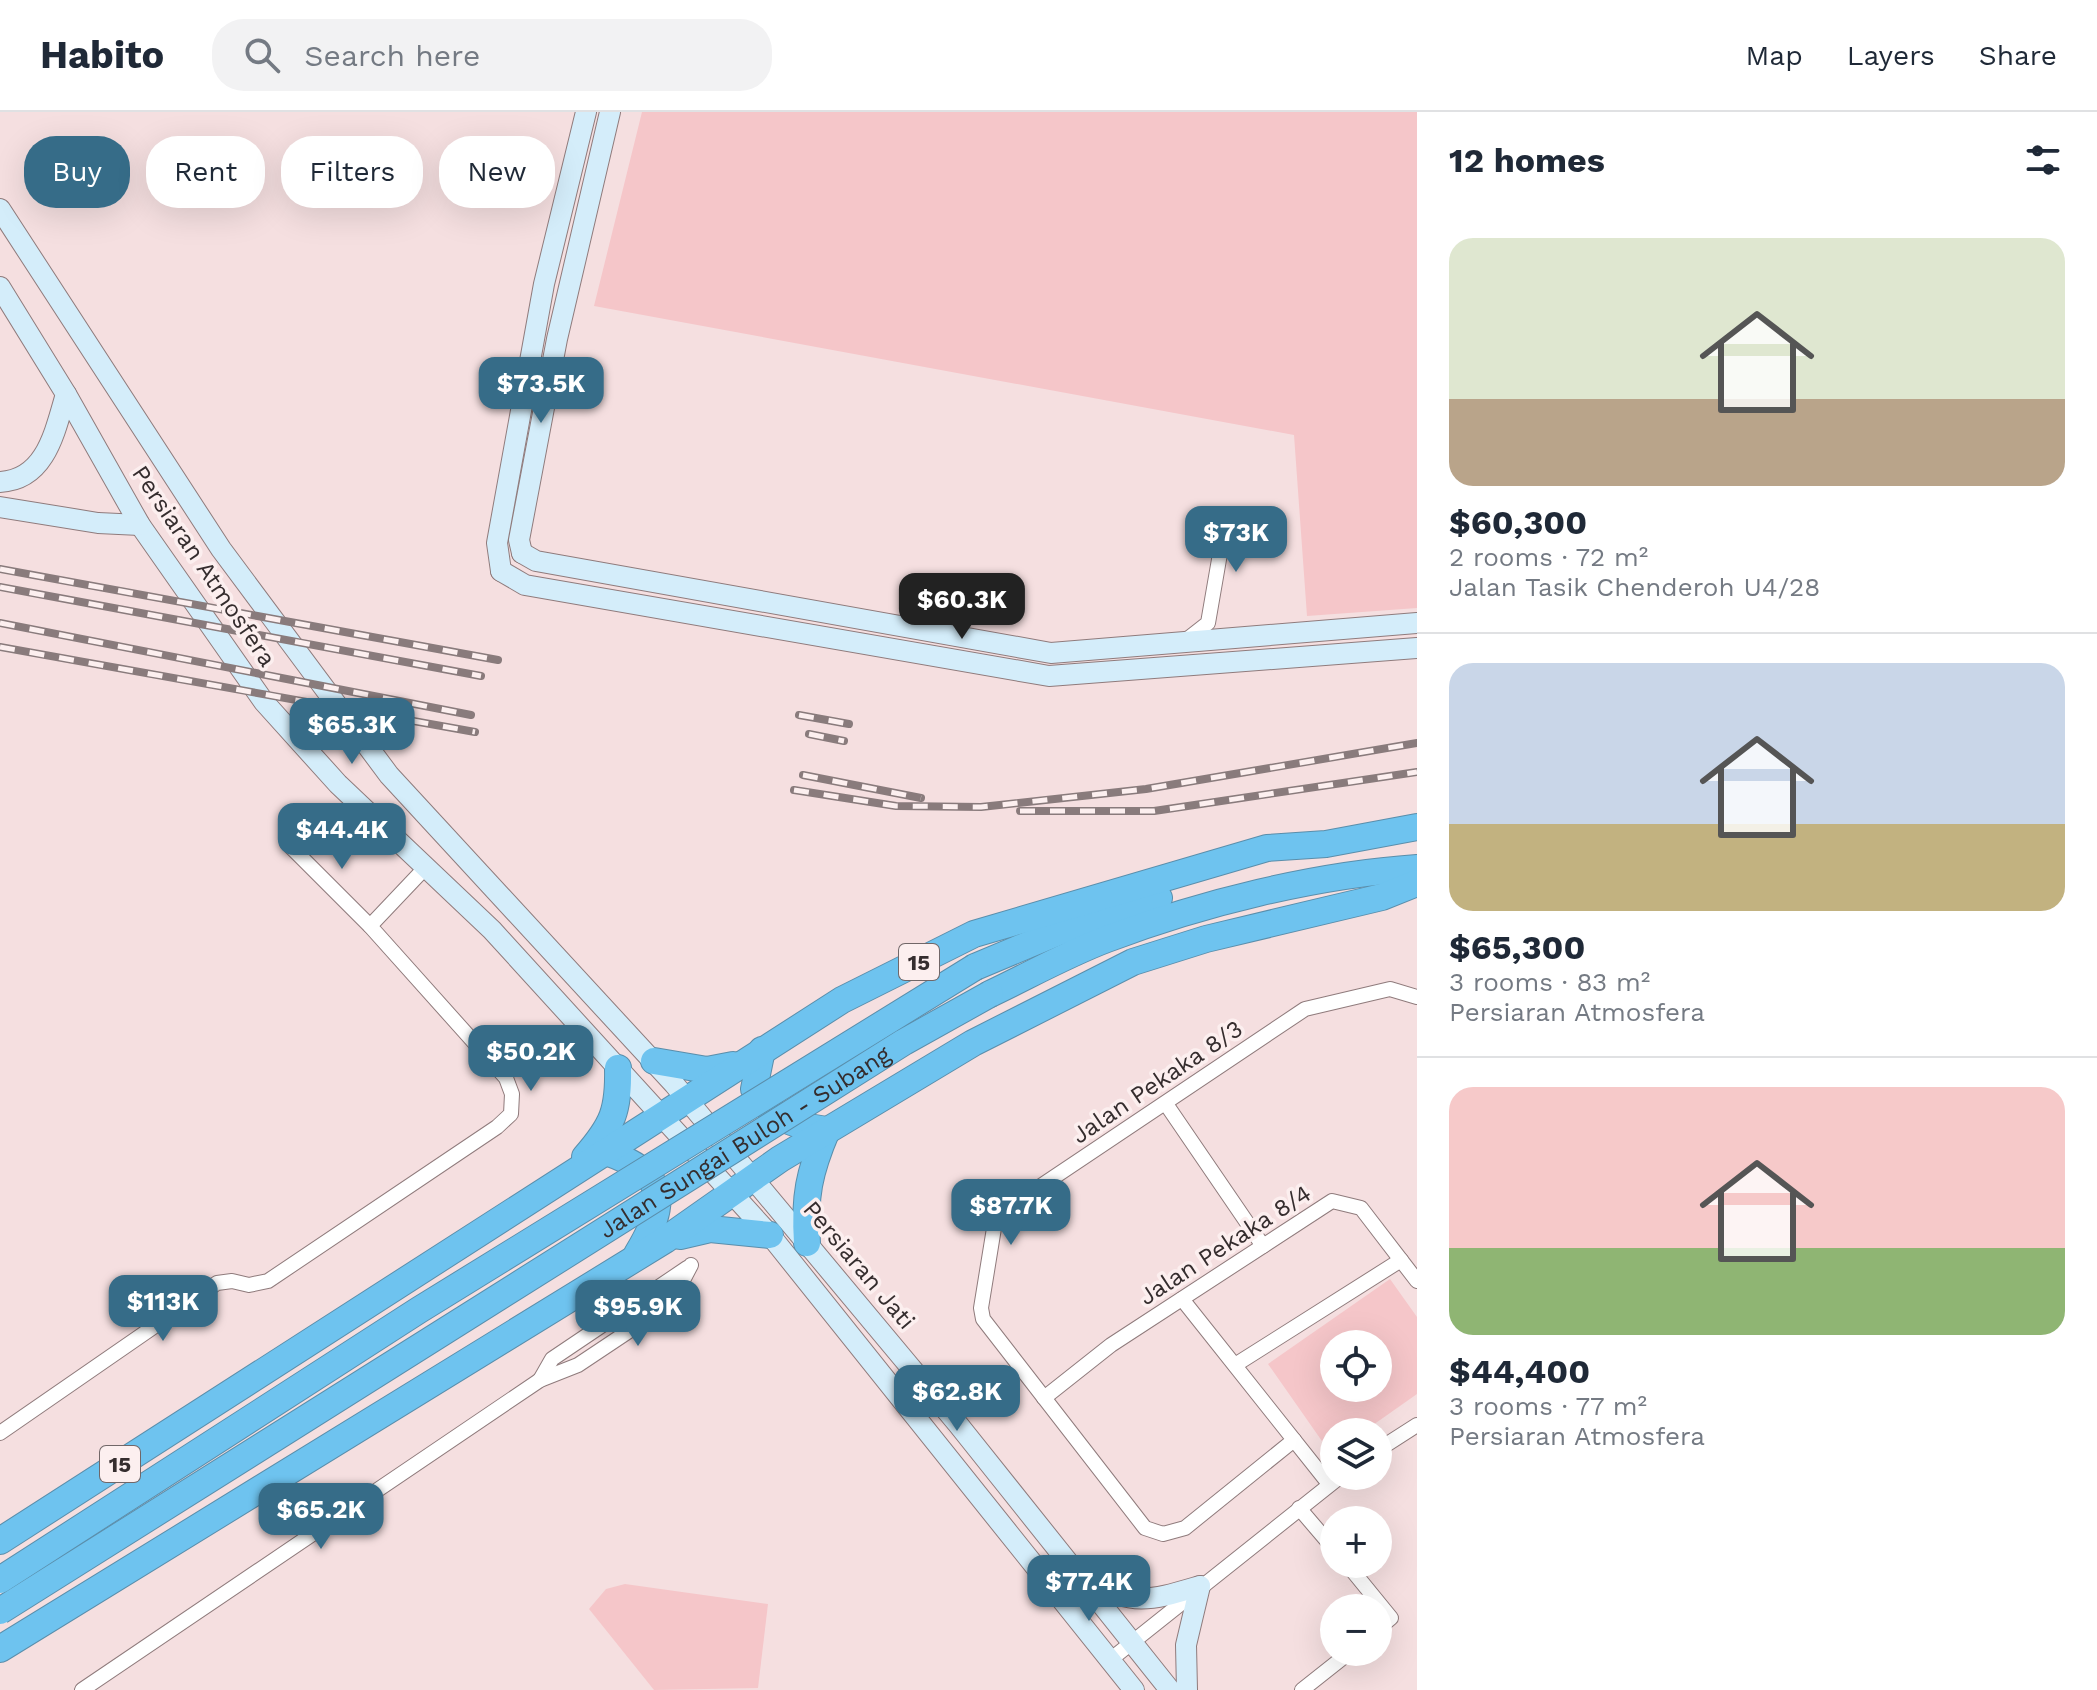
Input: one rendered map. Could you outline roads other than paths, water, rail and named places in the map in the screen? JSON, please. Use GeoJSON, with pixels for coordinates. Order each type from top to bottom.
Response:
{"type":"FeatureCollection","features":[{"type":"Feature","properties":{"kind":"highway","name":"Jalan Sungai Buloh - Subang"},"geometry":{"type":"LineString","coordinates":[[0,1580],[419,1310],[975,967],[1071,928],[1292,852],[1417,827]]}},
{"type":"Feature","properties":{"kind":"highway","name":"Jalan Sungai Buloh - Subang"},"geometry":{"type":"LineString","coordinates":[[0,1541],[842,1000],[974,934],[1267,848],[1326,844]]}},
{"type":"Feature","properties":{"kind":"highway","name":"Jalan Sungai Buloh - Subang"},"geometry":{"type":"LineString","coordinates":[[0,1611],[904,1042],[990,994],[1105,939],[1186,913],[1357,872],[1417,868]]}},
{"type":"Feature","properties":{"kind":"highway","name":"Jalan Sungai Buloh - Subang"},"geometry":{"type":"LineString","coordinates":[[0,1649],[665,1240],[827,1130],[973,1043],[1133,962],[1206,939],[1382,897],[1417,883]]}},
{"type":"Feature","properties":{"kind":"highway"},"geometry":{"type":"LineString","coordinates":[[654,1061],[707,1070],[752,1057],[754,1089],[766,1109],[792,1125],[827,1130],[809,1175],[804,1204],[807,1243]]}},
{"type":"Feature","properties":{"kind":"highway"},"geometry":{"type":"LineString","coordinates":[[570,1175],[613,1121],[619,1096],[618,1068]]}},
{"type":"Feature","properties":{"kind":"highway"},"geometry":{"type":"LineString","coordinates":[[606,1152],[635,1162],[650,1174],[658,1193],[659,1211],[635,1258]]}},
{"type":"Feature","properties":{"kind":"highway","name":"Jalan Sungai Buloh - Subang"},"geometry":{"type":"LineString","coordinates":[[665,1240],[710,1229],[770,1235]]}},
{"type":"Feature","properties":{"kind":"main road"},"geometry":{"type":"LineString","coordinates":[[501,571],[497,543],[544,284],[586,112]]}},
{"type":"Feature","properties":{"kind":"main road"},"geometry":{"type":"LineString","coordinates":[[610,112],[568,289],[519,540],[522,553],[536,561],[1027,651],[1105,651],[1417,623]]}},
{"type":"Feature","properties":{"kind":"main road","name":"Persiaran Atmosfera"},"geometry":{"type":"LineString","coordinates":[[0,209],[221,549],[389,775],[686,1099]]}},
{"type":"Feature","properties":{"kind":"main road"},"geometry":{"type":"LineString","coordinates":[[544,284],[568,289]]}},
{"type":"Feature","properties":{"kind":"main road","name":"Persiaran Atmosfera"},"geometry":{"type":"LineString","coordinates":[[0,287],[66,394],[140,525],[264,702],[338,784],[492,930],[662,1116],[743,1186]]}},
{"type":"Feature","properties":{"kind":"main road"},"geometry":{"type":"LineString","coordinates":[[0,482],[28,476],[42,462],[66,394]]}},
{"type":"Feature","properties":{"kind":"main road"},"geometry":{"type":"LineString","coordinates":[[0,507],[98,523],[140,525]]}},
{"type":"Feature","properties":{"kind":"main road"},"geometry":{"type":"LineString","coordinates":[[501,571],[522,553]]}},
{"type":"Feature","properties":{"kind":"main road"},"geometry":{"type":"LineString","coordinates":[[501,571],[525,585],[1049,676],[1417,648]]}},
{"type":"Feature","properties":{"kind":"main road","name":"Persiaran Jati"},"geometry":{"type":"LineString","coordinates":[[686,1099],[743,1186],[770,1235],[1134,1690]]}},
{"type":"Feature","properties":{"kind":"main road","name":"Persiaran Jati"},"geometry":{"type":"LineString","coordinates":[[743,1186],[807,1243],[957,1423],[1170,1690]]}},
{"type":"Feature","properties":{"kind":"main road"},"geometry":{"type":"LineString","coordinates":[[1078,1575],[1128,1600],[1154,1600],[1200,1586]]}},
{"type":"Feature","properties":{"kind":"main road"},"geometry":{"type":"LineString","coordinates":[[1187,1690],[1186,1645],[1190,1615],[1200,1586]]}},
{"type":"Feature","properties":{"kind":"street"},"geometry":{"type":"LineString","coordinates":[[1181,643],[1208,623],[1226,519]]}},
{"type":"Feature","properties":{"kind":"street"},"geometry":{"type":"LineString","coordinates":[[1208,623],[1233,639]]}},
{"type":"Feature","properties":{"kind":"street"},"geometry":{"type":"LineString","coordinates":[[0,1433],[217,1283],[232,1281],[249,1285],[268,1281],[497,1127],[511,1114],[512,1094],[506,1078],[370,926],[287,843]]}},
{"type":"Feature","properties":{"kind":"street"},"geometry":{"type":"LineString","coordinates":[[370,926],[425,868]]}},
{"type":"Feature","properties":{"kind":"street","name":"Jalan Pekaka 8/3"},"geometry":{"type":"LineString","coordinates":[[1294,1440],[1185,1528],[1163,1534],[1145,1528],[983,1319],[981,1308],[995,1222],[999,1214],[1305,1009],[1390,989],[1417,997]]}},
{"type":"Feature","properties":{"kind":"street"},"geometry":{"type":"LineString","coordinates":[[1166,1104],[1263,1246]]}},
{"type":"Feature","properties":{"kind":"street","name":"Jalan Pekaka 8/4"},"geometry":{"type":"LineString","coordinates":[[1044,1398],[1111,1345],[1332,1201],[1361,1208],[1417,1281]]}},
{"type":"Feature","properties":{"kind":"street"},"geometry":{"type":"LineString","coordinates":[[1235,1365],[1401,1260]]}},
{"type":"Feature","properties":{"kind":"street"},"geometry":{"type":"LineString","coordinates":[[82,1690],[540,1380],[578,1365],[671,1303],[691,1265],[552,1359],[540,1380]]}},
{"type":"Feature","properties":{"kind":"street"},"geometry":{"type":"LineString","coordinates":[[1182,1299],[1294,1440],[1320,1465]]}},
{"type":"Feature","properties":{"kind":"street"},"geometry":{"type":"LineString","coordinates":[[1392,1441],[1417,1425]]}},
{"type":"Feature","properties":{"kind":"street"},"geometry":{"type":"LineString","coordinates":[[1110,1660],[1322,1490]]}},
{"type":"Feature","properties":{"kind":"street"},"geometry":{"type":"LineString","coordinates":[[1299,1508],[1320,1533]]}},
{"type":"Feature","properties":{"kind":"street"},"geometry":{"type":"LineString","coordinates":[[1358,1578],[1371,1594]]}},
{"type":"Feature","properties":{"kind":"street"},"geometry":{"type":"LineString","coordinates":[[1302,1690],[1332,1666]]}},
{"type":"Feature","properties":{"kind":"railway"},"geometry":{"type":"LineString","coordinates":[[0,569],[498,660]]}},
{"type":"Feature","properties":{"kind":"railway"},"geometry":{"type":"LineString","coordinates":[[0,587],[481,676]]}},
{"type":"Feature","properties":{"kind":"railway"},"geometry":{"type":"LineString","coordinates":[[0,623],[471,715]]}},
{"type":"Feature","properties":{"kind":"railway"},"geometry":{"type":"LineString","coordinates":[[0,647],[475,732]]}},
{"type":"Feature","properties":{"kind":"railway"},"geometry":{"type":"LineString","coordinates":[[799,715],[849,724]]}},
{"type":"Feature","properties":{"kind":"railway"},"geometry":{"type":"LineString","coordinates":[[809,734],[844,741]]}},
{"type":"Feature","properties":{"kind":"railway"},"geometry":{"type":"LineString","coordinates":[[794,790],[896,806],[981,807],[1146,789],[1417,743]]}},
{"type":"Feature","properties":{"kind":"railway"},"geometry":{"type":"LineString","coordinates":[[1020,811],[1154,811],[1417,772]]}},
{"type":"Feature","properties":{"kind":"railway"},"geometry":{"type":"LineString","coordinates":[[803,775],[921,798]]}}]}
